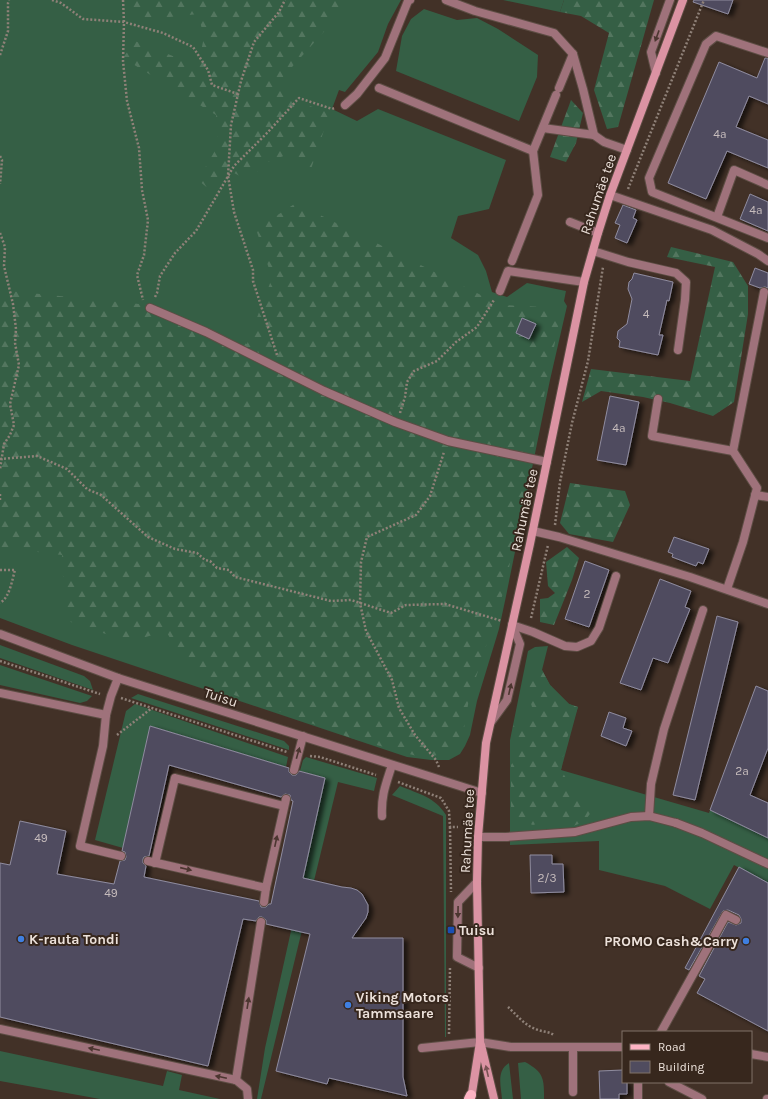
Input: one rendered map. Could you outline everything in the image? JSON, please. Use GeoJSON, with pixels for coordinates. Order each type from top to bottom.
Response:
{"type":"FeatureCollection","features":[{"type":"Feature","properties":{"kind":"street"},"geometry":{"type":"LineString","coordinates":[[345,105],[357,94],[385,58],[408,1],[410,0]]}},
{"type":"Feature","properties":{"kind":"street"},"geometry":{"type":"LineString","coordinates":[[446,0],[475,11],[554,33],[573,54],[594,135]]}},
{"type":"Feature","properties":{"kind":"street"},"geometry":{"type":"LineString","coordinates":[[656,73],[651,52],[670,0]]}},
{"type":"Feature","properties":{"kind":"street","name":"Rahumäe tee"},"geometry":{"type":"LineString","coordinates":[[470,1098],[480,1042],[478,837],[486,743],[533,531],[584,282],[610,195],[683,0]]}},
{"type":"Feature","properties":{"kind":"street"},"geometry":{"type":"LineString","coordinates":[[768,53],[716,36],[706,44],[649,178],[652,192],[768,238]]}},
{"type":"Feature","properties":{"kind":"street"},"geometry":{"type":"LineString","coordinates":[[512,261],[538,195],[533,151],[573,54]]}},
{"type":"Feature","properties":{"kind":"street"},"geometry":{"type":"LineString","coordinates":[[379,88],[533,151]]}},
{"type":"Feature","properties":{"kind":"street"},"geometry":{"type":"LineString","coordinates":[[543,128],[594,135],[604,142],[627,150]]}},
{"type":"Feature","properties":{"kind":"street"},"geometry":{"type":"LineString","coordinates":[[717,217],[734,170],[768,185]]}},
{"type":"Feature","properties":{"kind":"street"},"geometry":{"type":"LineString","coordinates":[[610,195],[712,230],[758,254],[768,261]]}},
{"type":"Feature","properties":{"kind":"street"},"geometry":{"type":"LineString","coordinates":[[570,222],[598,233]]}},
{"type":"Feature","properties":{"kind":"street"},"geometry":{"type":"LineString","coordinates":[[593,251],[628,262],[676,273],[686,282],[678,350]]}},
{"type":"Feature","properties":{"kind":"street"},"geometry":{"type":"LineString","coordinates":[[758,254],[768,257]]}},
{"type":"Feature","properties":{"kind":"street"},"geometry":{"type":"LineString","coordinates":[[500,291],[508,271],[584,282]]}},
{"type":"Feature","properties":{"kind":"street"},"geometry":{"type":"LineString","coordinates":[[727,589],[743,542],[757,488],[733,451],[764,292]]}},
{"type":"Feature","properties":{"kind":"street"},"geometry":{"type":"LineString","coordinates":[[150,308],[206,332],[324,392],[395,422],[448,441],[547,462]]}},
{"type":"Feature","properties":{"kind":"street"},"geometry":{"type":"LineString","coordinates":[[658,399],[652,436],[733,451]]}},
{"type":"Feature","properties":{"kind":"street"},"geometry":{"type":"LineString","coordinates":[[755,495],[768,497]]}},
{"type":"Feature","properties":{"kind":"street"},"geometry":{"type":"LineString","coordinates":[[533,531],[559,537],[727,589],[768,604]]}},
{"type":"Feature","properties":{"kind":"street"},"geometry":{"type":"LineString","coordinates":[[512,625],[533,632],[565,646],[577,647],[591,641],[599,628],[616,576]]}},
{"type":"Feature","properties":{"kind":"street"},"geometry":{"type":"LineString","coordinates":[[649,816],[651,784],[664,729],[703,610]]}},
{"type":"Feature","properties":{"kind":"street"},"geometry":{"type":"LineString","coordinates":[[491,722],[507,700],[520,644],[512,625]]}},
{"type":"Feature","properties":{"kind":"street","name":"Tuisu"},"geometry":{"type":"LineString","coordinates":[[0,634],[118,678],[482,793]]}},
{"type":"Feature","properties":{"kind":"street"},"geometry":{"type":"LineString","coordinates":[[118,678],[106,715],[103,746],[80,846],[121,856]]}},
{"type":"Feature","properties":{"kind":"street"},"geometry":{"type":"LineString","coordinates":[[0,693],[106,715]]}},
{"type":"Feature","properties":{"kind":"street"},"geometry":{"type":"LineString","coordinates":[[294,770],[303,736]]}},
{"type":"Feature","properties":{"kind":"street"},"geometry":{"type":"LineString","coordinates":[[382,816],[382,793],[392,765]]}},
{"type":"Feature","properties":{"kind":"street"},"geometry":{"type":"LineString","coordinates":[[264,902],[285,802],[176,778],[151,862],[266,888]]}},
{"type":"Feature","properties":{"kind":"street"},"geometry":{"type":"LineString","coordinates":[[478,837],[506,837],[575,832],[631,817],[649,816],[676,823],[702,833],[768,864]]}},
{"type":"Feature","properties":{"kind":"street"},"geometry":{"type":"LineString","coordinates":[[478,882],[458,902],[457,957],[479,968]]}},
{"type":"Feature","properties":{"kind":"street"},"geometry":{"type":"LineString","coordinates":[[662,1031],[726,915],[736,920]]}},
{"type":"Feature","properties":{"kind":"street"},"geometry":{"type":"LineString","coordinates":[[236,1080],[261,922]]}},
{"type":"Feature","properties":{"kind":"street"},"geometry":{"type":"LineString","coordinates":[[0,1029],[236,1080],[246,1089],[248,1099]]}},
{"type":"Feature","properties":{"kind":"street"},"geometry":{"type":"LineString","coordinates":[[422,1048],[480,1042],[510,1047],[622,1047]]}},
{"type":"Feature","properties":{"kind":"street","name":"Rahumäe tee"},"geometry":{"type":"LineString","coordinates":[[480,1042],[494,1099]]}},
{"type":"Feature","properties":{"kind":"street"},"geometry":{"type":"LineString","coordinates":[[573,1047],[573,1092]]}},
{"type":"Feature","properties":{"kind":"street"},"geometry":{"type":"LineString","coordinates":[[752,1054],[768,1057]]}},
{"type":"Feature","properties":{"kind":"street"},"geometry":{"type":"LineString","coordinates":[[638,1083],[638,1099]]}},
{"type":"Feature","properties":{"kind":"street"},"geometry":{"type":"LineString","coordinates":[[671,1083],[702,1099]]}},
{"type":"Feature","properties":{"kind":"path"},"geometry":{"type":"LineString","coordinates":[[0,54],[8,31],[9,0]]}},
{"type":"Feature","properties":{"kind":"path"},"geometry":{"type":"LineString","coordinates":[[52,0],[61,3],[83,19],[124,22],[163,34],[193,47],[208,70],[212,85],[238,94]]}},
{"type":"Feature","properties":{"kind":"path"},"geometry":{"type":"LineString","coordinates":[[122,0],[124,22],[123,61],[127,101],[139,148],[142,190],[148,220],[144,255],[137,274],[142,298],[150,308],[158,293],[160,276],[175,253],[196,231],[234,166],[299,98],[332,109],[345,105]]}},
{"type":"Feature","properties":{"kind":"path"},"geometry":{"type":"LineString","coordinates":[[282,370],[253,281],[253,270],[234,212],[228,176],[231,125],[238,94],[254,42],[278,12],[285,0]]}},
{"type":"Feature","properties":{"kind":"path"},"geometry":{"type":"LineString","coordinates":[[627,190],[704,0]]}},
{"type":"Feature","properties":{"kind":"path"},"geometry":{"type":"LineString","coordinates":[[0,156],[2,160],[0,184]]}},
{"type":"Feature","properties":{"kind":"path"},"geometry":{"type":"LineString","coordinates":[[0,233],[5,247],[4,266],[13,304],[16,328],[15,343],[19,365],[10,404],[14,425],[4,444],[0,469]]}},
{"type":"Feature","properties":{"kind":"path"},"geometry":{"type":"LineString","coordinates":[[554,528],[560,482],[572,422],[588,361],[605,260]]}},
{"type":"Feature","properties":{"kind":"path"},"geometry":{"type":"LineString","coordinates":[[395,422],[402,409],[407,382],[414,371],[437,361],[456,342],[477,327],[500,291]]}},
{"type":"Feature","properties":{"kind":"path"},"geometry":{"type":"LineString","coordinates":[[446,782],[436,760],[415,735],[399,708],[392,680],[366,631],[360,603],[361,562],[367,537],[416,515],[430,496],[448,441]]}},
{"type":"Feature","properties":{"kind":"path"},"geometry":{"type":"LineString","coordinates":[[1,459],[37,456],[67,469],[86,489],[101,495],[148,537],[175,549],[197,553],[205,560],[210,561],[217,568],[229,570],[235,577],[331,601],[351,600],[391,613],[406,605],[445,604],[512,625]]}},
{"type":"Feature","properties":{"kind":"path"},"geometry":{"type":"LineString","coordinates":[[0,494],[0,500]]}},
{"type":"Feature","properties":{"kind":"path"},"geometry":{"type":"LineString","coordinates":[[531,618],[549,543]]}},
{"type":"Feature","properties":{"kind":"path"},"geometry":{"type":"LineString","coordinates":[[0,570],[15,570],[9,591],[0,603]]}},
{"type":"Feature","properties":{"kind":"path"},"geometry":{"type":"LineString","coordinates":[[0,661],[93,693]]}},
{"type":"Feature","properties":{"kind":"path"},"geometry":{"type":"LineString","coordinates":[[128,700],[288,753]]}},
{"type":"Feature","properties":{"kind":"path"},"geometry":{"type":"LineString","coordinates":[[117,735],[153,708]]}},
{"type":"Feature","properties":{"kind":"path"},"geometry":{"type":"LineString","coordinates":[[308,756],[320,758],[375,775]]}},
{"type":"Feature","properties":{"kind":"path"},"geometry":{"type":"LineString","coordinates":[[406,785],[440,798],[449,811],[450,827],[458,827]]}},
{"type":"Feature","properties":{"kind":"path"},"geometry":{"type":"LineString","coordinates":[[508,1007],[529,1026],[536,1030],[550,1032],[573,1047]]}},
{"type":"Feature","properties":{"kind":"green space"},"geometry":{"type":"Polygon","coordinates":[[[0,0],[401,0],[388,24],[378,52],[345,92],[339,90],[332,109],[357,121],[378,109],[506,160],[489,209],[458,216],[451,238],[478,255],[486,271],[492,292],[507,297],[527,283],[566,291],[564,301],[567,306],[550,380],[499,629],[477,701],[470,735],[460,754],[449,760],[431,760],[407,757],[72,645],[0,618],[0,0]]]}},
{"type":"Feature","properties":{"kind":"green space"},"geometry":{"type":"Polygon","coordinates":[[[128,0],[346,0],[348,5],[283,77],[285,99],[330,112],[309,175],[286,155],[268,162],[248,180],[232,172],[210,190],[198,180],[216,149],[218,133],[216,115],[123,58],[135,41],[198,66],[204,37],[198,14],[132,21],[130,1],[128,0]]]}},
{"type":"Feature","properties":{"kind":"green space"},"geometry":{"type":"Polygon","coordinates":[[[503,0],[564,0],[560,12],[503,0]]]}},
{"type":"Feature","properties":{"kind":"green space"},"geometry":{"type":"Polygon","coordinates":[[[564,0],[654,0],[618,127],[607,129],[594,90],[609,33],[581,16],[560,12],[564,0]]]}},
{"type":"Feature","properties":{"kind":"green space"},"geometry":{"type":"Polygon","coordinates":[[[424,9],[457,20],[477,18],[498,29],[538,55],[537,77],[519,121],[396,71],[402,36],[411,19],[424,9]]]}},
{"type":"Feature","properties":{"kind":"green space"},"geometry":{"type":"Polygon","coordinates":[[[571,100],[583,113],[576,143],[566,162],[550,157],[571,100]]]}},
{"type":"Feature","properties":{"kind":"green space"},"geometry":{"type":"Polygon","coordinates":[[[296,203],[501,305],[562,308],[505,587],[469,699],[462,740],[446,753],[424,758],[351,738],[226,692],[185,664],[166,631],[129,642],[65,620],[62,555],[5,548],[0,550],[0,290],[139,304],[247,344],[272,278],[256,229],[296,203]]]}},
{"type":"Feature","properties":{"kind":"green space"},"geometry":{"type":"Polygon","coordinates":[[[671,247],[733,262],[748,286],[748,314],[734,402],[713,416],[670,403],[643,397],[601,391],[582,402],[591,369],[690,381],[715,267],[667,257],[671,247]]]}},
{"type":"Feature","properties":{"kind":"green space"},"geometry":{"type":"Polygon","coordinates":[[[570,483],[625,491],[630,505],[613,542],[569,534],[560,523],[570,483]]]}},
{"type":"Feature","properties":{"kind":"green space"},"geometry":{"type":"Polygon","coordinates":[[[567,547],[579,558],[572,580],[554,625],[540,622],[540,599],[548,598],[555,593],[548,586],[546,562],[567,547]]]}},
{"type":"Feature","properties":{"kind":"green space"},"geometry":{"type":"Polygon","coordinates":[[[0,645],[84,676],[90,681],[93,690],[0,658],[0,645]]]}},
{"type":"Feature","properties":{"kind":"green space"},"geometry":{"type":"Polygon","coordinates":[[[548,646],[542,670],[550,685],[569,704],[578,707],[561,770],[709,813],[710,810],[768,838],[768,883],[734,865],[710,909],[665,886],[599,870],[599,841],[510,845],[510,740],[528,651],[535,647],[548,646]]]}},
{"type":"Feature","properties":{"kind":"green space"},"geometry":{"type":"Polygon","coordinates":[[[0,665],[92,696],[87,701],[80,703],[0,685],[0,665]]]}},
{"type":"Feature","properties":{"kind":"green space"},"geometry":{"type":"Polygon","coordinates":[[[542,670],[550,685],[569,704],[578,707],[565,744],[561,770],[574,791],[588,800],[592,811],[584,822],[573,826],[558,817],[533,825],[517,819],[511,807],[511,765],[520,753],[518,742],[512,735],[514,723],[528,716],[532,707],[528,693],[531,676],[542,670]]]}},
{"type":"Feature","properties":{"kind":"green space"},"geometry":{"type":"Polygon","coordinates":[[[138,694],[284,741],[289,746],[289,750],[131,698],[138,694]]]}},
{"type":"Feature","properties":{"kind":"green space"},"geometry":{"type":"Polygon","coordinates":[[[135,704],[288,757],[286,767],[150,726],[123,848],[95,840],[126,711],[135,704]]]}},
{"type":"Feature","properties":{"kind":"green space"},"geometry":{"type":"Polygon","coordinates":[[[306,757],[377,778],[374,791],[338,782],[261,1099],[257,1099],[265,1048],[325,778],[300,771],[303,760],[306,757]]]}},
{"type":"Feature","properties":{"kind":"green space"},"geometry":{"type":"Polygon","coordinates":[[[400,786],[432,800],[446,815],[446,1037],[443,816],[392,795],[400,786]]]}},
{"type":"Feature","properties":{"kind":"green space"},"geometry":{"type":"Polygon","coordinates":[[[0,1051],[163,1086],[167,1071],[182,1075],[179,1090],[220,1099],[100,1099],[0,1081],[0,1051]]]}},
{"type":"Feature","properties":{"kind":"green space"},"geometry":{"type":"Polygon","coordinates":[[[525,1062],[536,1069],[542,1077],[544,1099],[521,1099],[518,1063],[525,1062]]]}},
{"type":"Feature","properties":{"kind":"green space"},"geometry":{"type":"Polygon","coordinates":[[[509,1063],[513,1099],[502,1099],[500,1079],[502,1070],[509,1063]]]}},
{"type":"Feature","properties":{"kind":"building"},"geometry":{"type":"Polygon","coordinates":[[[694,0],[733,0],[728,14],[693,2],[694,0]]]}},
{"type":"Feature","properties":{"kind":"building"},"geometry":{"type":"Polygon","coordinates":[[[765,58],[768,58],[768,104],[749,96],[736,127],[768,140],[768,168],[727,151],[706,199],[668,183],[719,62],[757,78],[765,58]]]}},
{"type":"Feature","properties":{"kind":"building"},"geometry":{"type":"Polygon","coordinates":[[[750,194],[768,202],[768,231],[740,219],[750,194]]]}},
{"type":"Feature","properties":{"kind":"building"},"geometry":{"type":"Polygon","coordinates":[[[623,205],[636,210],[633,218],[637,220],[627,243],[615,238],[620,225],[615,223],[623,205]]]}},
{"type":"Feature","properties":{"kind":"building"},"geometry":{"type":"Polygon","coordinates":[[[755,268],[768,273],[768,288],[760,288],[749,284],[755,268]]]}},
{"type":"Feature","properties":{"kind":"building"},"geometry":{"type":"Polygon","coordinates":[[[634,273],[673,282],[669,301],[667,300],[659,335],[663,335],[658,355],[619,347],[620,341],[617,338],[618,331],[627,324],[632,299],[628,289],[629,282],[634,273]]]}},
{"type":"Feature","properties":{"kind":"building"},"geometry":{"type":"Polygon","coordinates":[[[522,318],[536,324],[529,339],[516,333],[522,318]]]}},
{"type":"Feature","properties":{"kind":"building"},"geometry":{"type":"Polygon","coordinates":[[[610,396],[639,402],[626,465],[597,460],[610,396]]]}},
{"type":"Feature","properties":{"kind":"building"},"geometry":{"type":"Polygon","coordinates":[[[674,537],[709,549],[703,564],[698,562],[696,566],[672,557],[673,554],[668,552],[674,537]]]}},
{"type":"Feature","properties":{"kind":"building"},"geometry":{"type":"Polygon","coordinates":[[[585,561],[609,570],[589,627],[565,619],[585,561]]]}},
{"type":"Feature","properties":{"kind":"building"},"geometry":{"type":"Polygon","coordinates":[[[660,579],[691,591],[685,607],[690,609],[668,663],[653,658],[641,690],[620,683],[660,579]]]}},
{"type":"Feature","properties":{"kind":"building"},"geometry":{"type":"Polygon","coordinates":[[[717,616],[738,622],[695,800],[673,795],[717,616]]]}},
{"type":"Feature","properties":{"kind":"building"},"geometry":{"type":"Polygon","coordinates":[[[756,686],[768,691],[768,748],[750,795],[768,803],[768,838],[710,810],[756,686]]]}},
{"type":"Feature","properties":{"kind":"building"},"geometry":{"type":"Polygon","coordinates":[[[609,712],[626,718],[623,728],[632,731],[626,746],[601,736],[609,712]]]}},
{"type":"Feature","properties":{"kind":"building"},"geometry":{"type":"Polygon","coordinates":[[[150,726],[289,768],[289,772],[292,775],[296,775],[299,771],[325,778],[303,878],[351,888],[362,894],[368,905],[368,912],[366,918],[352,938],[403,938],[403,1077],[407,1096],[329,1078],[327,1084],[276,1071],[310,934],[266,924],[266,920],[262,917],[259,917],[256,921],[243,919],[208,1066],[0,1017],[0,863],[10,865],[20,821],[66,831],[57,874],[114,884],[120,861],[125,860],[126,857],[125,852],[122,851],[150,726]],[[169,765],[149,856],[144,857],[143,859],[143,863],[146,866],[144,877],[259,901],[261,907],[266,907],[271,904],[293,801],[291,800],[290,795],[285,794],[281,797],[169,765]]]}},
{"type":"Feature","properties":{"kind":"building"},"geometry":{"type":"Polygon","coordinates":[[[530,855],[552,855],[552,864],[563,864],[564,892],[531,893],[530,855]]]}},
{"type":"Feature","properties":{"kind":"building","name":"PROMO Cash&Carry"},"geometry":{"type":"Polygon","coordinates":[[[739,867],[768,883],[768,1031],[697,993],[705,979],[699,976],[728,922],[736,925],[741,923],[739,915],[728,910],[723,911],[689,970],[685,968],[739,867]]]}},
{"type":"Feature","properties":{"kind":"building"},"geometry":{"type":"Polygon","coordinates":[[[622,1070],[622,1083],[627,1083],[627,1094],[619,1094],[619,1099],[600,1099],[599,1071],[622,1070]]]}},
{"type":"Feature","properties":{"kind":"place","name":"Tuisu"},"geometry":{"type":"Point","coordinates":[451,930]}},
{"type":"Feature","properties":{"kind":"place","name":"K-rauta Tondi"},"geometry":{"type":"Point","coordinates":[21,939]}},
{"type":"Feature","properties":{"kind":"place","name":"PROMO Cash&Carry"},"geometry":{"type":"Point","coordinates":[746,941]}},
{"type":"Feature","properties":{"kind":"place","name":"Viking Motors Tammsaare"},"geometry":{"type":"Point","coordinates":[348,1005]}}]}
